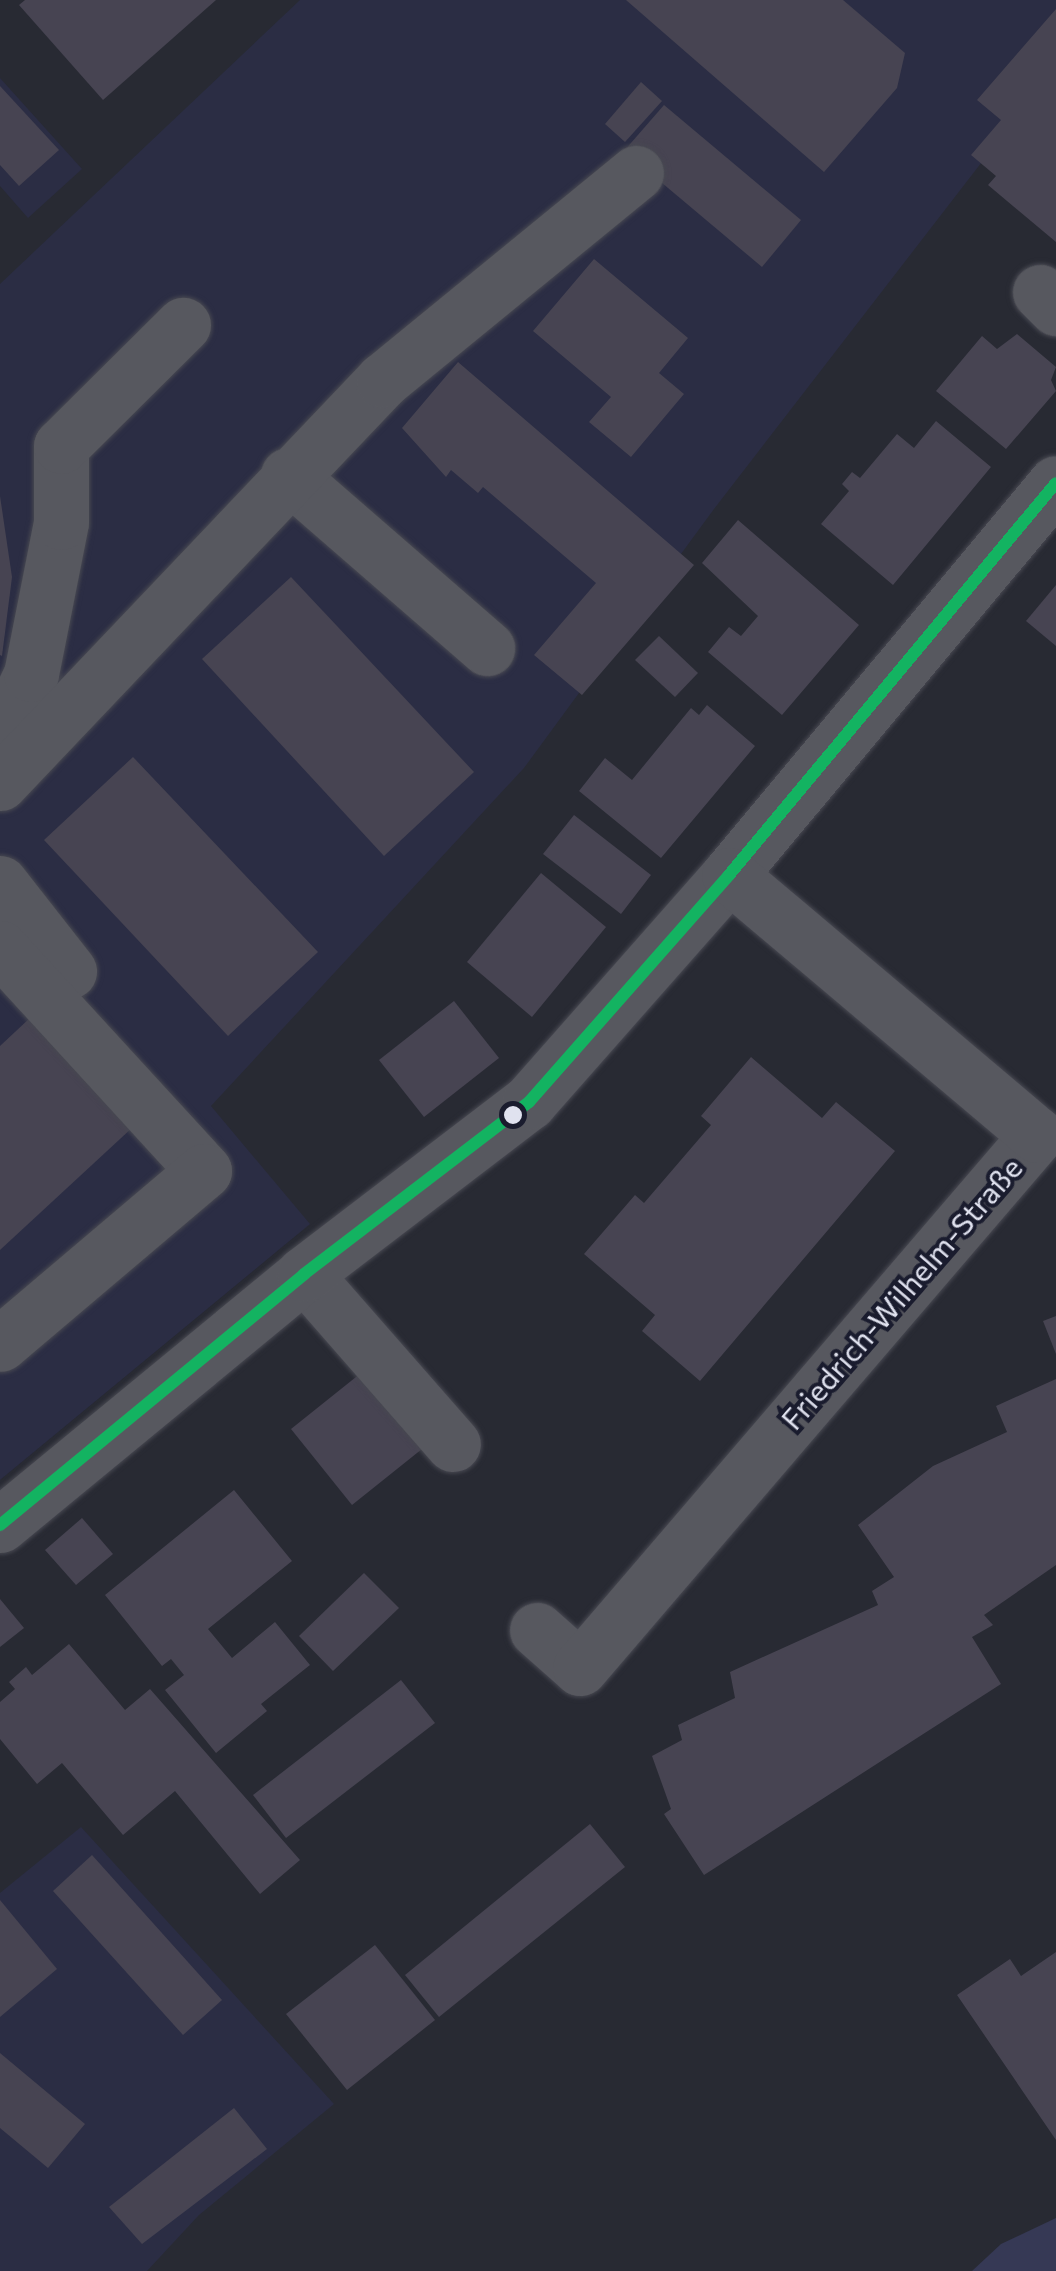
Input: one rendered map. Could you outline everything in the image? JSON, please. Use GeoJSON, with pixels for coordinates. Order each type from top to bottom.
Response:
{"type":"FeatureCollection","features":[{"type":"Feature","properties":{"kind":"street"},"geometry":{"type":"LineString","coordinates":[[0,783],[80,704],[288,475],[383,380],[636,173]]}},
{"type":"Feature","properties":{"kind":"street"},"geometry":{"type":"LineString","coordinates":[[0,738],[31,674],[61,522],[61,446],[182,325]]}},
{"type":"Feature","properties":{"kind":"street"},"geometry":{"type":"LineString","coordinates":[[288,475],[487,648]]}},
{"type":"Feature","properties":{"kind":"street"},"geometry":{"type":"LineString","coordinates":[[0,1525],[304,1274],[529,1102],[729,876],[1056,483]]}},
{"type":"Feature","properties":{"kind":"street","name":"Friedrich-Wilhelm-Straße"},"geometry":{"type":"LineString","coordinates":[[537,1630],[580,1668],[1046,1143],[729,876]]}},
{"type":"Feature","properties":{"kind":"street"},"geometry":{"type":"LineString","coordinates":[[0,883],[28,926],[229,1146]]}},
{"type":"Feature","properties":{"kind":"street"},"geometry":{"type":"LineString","coordinates":[[0,948],[204,1170],[0,1344]]}},
{"type":"Feature","properties":{"kind":"street"},"geometry":{"type":"LineString","coordinates":[[304,1274],[453,1444]]}},
{"type":"Feature","properties":{"kind":"shaded area"},"geometry":{"type":"Polygon","coordinates":[[[300,0],[1056,0],[1056,66],[714,509],[524,768],[211,1106],[310,1224],[0,1480],[0,284],[300,0]]]}},
{"type":"Feature","properties":{"kind":"shaded area"},"geometry":{"type":"Polygon","coordinates":[[[0,78],[82,169],[28,218],[0,186],[0,78]]]}},
{"type":"Feature","properties":{"kind":"shaded area"},"geometry":{"type":"Polygon","coordinates":[[[81,1827],[334,2104],[199,2215],[147,2271],[0,2271],[0,1893],[81,1827]]]}},
{"type":"Feature","properties":{"kind":"shaded area"},"geometry":{"type":"Polygon","coordinates":[[[1056,2218],[1056,2271],[972,2271],[1001,2244],[1056,2218]]]}},
{"type":"Feature","properties":{"kind":"building"},"geometry":{"type":"Polygon","coordinates":[[[25,0],[216,0],[103,100],[19,5],[25,0]]]}},
{"type":"Feature","properties":{"kind":"building"},"geometry":{"type":"Polygon","coordinates":[[[626,0],[843,0],[905,53],[897,88],[824,172],[626,0]]]}},
{"type":"Feature","properties":{"kind":"building"},"geometry":{"type":"Polygon","coordinates":[[[1056,9],[1056,242],[988,185],[996,176],[971,155],[1001,120],[977,100],[1056,9]]]}},
{"type":"Feature","properties":{"kind":"building"},"geometry":{"type":"Polygon","coordinates":[[[641,82],[662,101],[625,142],[605,124],[641,82]]]}},
{"type":"Feature","properties":{"kind":"building"},"geometry":{"type":"Polygon","coordinates":[[[0,86],[59,150],[19,186],[0,165],[0,86]]]}},
{"type":"Feature","properties":{"kind":"building"},"geometry":{"type":"Polygon","coordinates":[[[664,105],[801,220],[762,267],[624,151],[664,105]]]}},
{"type":"Feature","properties":{"kind":"building"},"geometry":{"type":"Polygon","coordinates":[[[594,259],[688,338],[659,373],[684,394],[631,457],[589,422],[611,397],[533,331],[594,259]]]}},
{"type":"Feature","properties":{"kind":"building"},"geometry":{"type":"Polygon","coordinates":[[[1017,334],[1056,367],[1051,380],[1056,391],[1006,449],[936,391],[982,336],[997,349],[1017,334]]]}},
{"type":"Feature","properties":{"kind":"building"},"geometry":{"type":"Polygon","coordinates":[[[458,362],[694,565],[582,695],[534,655],[596,583],[483,487],[478,493],[451,470],[446,477],[402,428],[458,362]]]}},
{"type":"Feature","properties":{"kind":"building"},"geometry":{"type":"Polygon","coordinates":[[[936,421],[991,467],[893,585],[821,524],[849,491],[842,484],[852,472],[860,478],[897,434],[914,448],[936,421]]]}},
{"type":"Feature","properties":{"kind":"building"},"geometry":{"type":"Polygon","coordinates":[[[0,496],[12,577],[2,656],[0,655],[0,496]]]}},
{"type":"Feature","properties":{"kind":"building"},"geometry":{"type":"Polygon","coordinates":[[[738,520],[859,625],[782,715],[708,652],[729,627],[741,636],[758,616],[702,563],[738,520]]]}},
{"type":"Feature","properties":{"kind":"building"},"geometry":{"type":"Polygon","coordinates":[[[291,577],[474,772],[384,856],[202,659],[291,577]]]}},
{"type":"Feature","properties":{"kind":"building"},"geometry":{"type":"Polygon","coordinates":[[[1056,585],[1056,646],[1026,621],[1056,585]]]}},
{"type":"Feature","properties":{"kind":"building"},"geometry":{"type":"Polygon","coordinates":[[[659,636],[698,673],[675,697],[635,660],[659,636]]]}},
{"type":"Feature","properties":{"kind":"building"},"geometry":{"type":"Polygon","coordinates":[[[707,705],[755,746],[661,858],[579,791],[605,758],[632,780],[691,708],[699,715],[707,705]]]}},
{"type":"Feature","properties":{"kind":"building"},"geometry":{"type":"Polygon","coordinates":[[[133,757],[318,952],[228,1036],[44,840],[133,757]]]}},
{"type":"Feature","properties":{"kind":"building"},"geometry":{"type":"Polygon","coordinates":[[[574,815],[651,875],[621,914],[543,854],[574,815]]]}},
{"type":"Feature","properties":{"kind":"building"},"geometry":{"type":"Polygon","coordinates":[[[541,873],[606,927],[532,1017],[467,962],[541,873]]]}},
{"type":"Feature","properties":{"kind":"building"},"geometry":{"type":"Polygon","coordinates":[[[454,1001],[499,1058],[424,1117],[379,1060],[454,1001]]]}},
{"type":"Feature","properties":{"kind":"building"},"geometry":{"type":"Polygon","coordinates":[[[31,1017],[133,1127],[0,1250],[0,1046],[31,1017]]]}},
{"type":"Feature","properties":{"kind":"building"},"geometry":{"type":"Polygon","coordinates":[[[751,1057],[822,1118],[836,1102],[895,1151],[700,1381],[642,1331],[655,1315],[584,1254],[635,1195],[644,1203],[711,1125],[701,1116],[751,1057]]]}},
{"type":"Feature","properties":{"kind":"building"},"geometry":{"type":"Polygon","coordinates":[[[1056,1316],[1056,1354],[1043,1321],[1056,1316]]]}},
{"type":"Feature","properties":{"kind":"building"},"geometry":{"type":"Polygon","coordinates":[[[361,1373],[422,1449],[352,1505],[291,1429],[361,1373]]]}},
{"type":"Feature","properties":{"kind":"building"},"geometry":{"type":"Polygon","coordinates":[[[1056,1379],[1056,1565],[984,1615],[993,1625],[972,1637],[1001,1684],[704,1875],[664,1814],[671,1809],[652,1756],[682,1740],[678,1725],[735,1698],[730,1672],[878,1605],[872,1591],[894,1577],[858,1525],[933,1466],[1007,1432],[996,1406],[1056,1379]]]}},
{"type":"Feature","properties":{"kind":"building"},"geometry":{"type":"Polygon","coordinates":[[[234,1490],[292,1561],[208,1629],[232,1658],[275,1622],[310,1665],[261,1704],[267,1711],[216,1753],[165,1690],[184,1675],[171,1659],[162,1666],[105,1595],[234,1490]]]}},
{"type":"Feature","properties":{"kind":"building"},"geometry":{"type":"Polygon","coordinates":[[[82,1518],[113,1554],[76,1585],[45,1550],[82,1518]]]}},
{"type":"Feature","properties":{"kind":"building"},"geometry":{"type":"Polygon","coordinates":[[[364,1573],[399,1608],[333,1671],[299,1636],[364,1573]]]}},
{"type":"Feature","properties":{"kind":"building"},"geometry":{"type":"Polygon","coordinates":[[[0,1599],[24,1628],[0,1647],[0,1599]]]}},
{"type":"Feature","properties":{"kind":"building"},"geometry":{"type":"Polygon","coordinates":[[[69,1644],[125,1710],[150,1689],[300,1860],[260,1894],[175,1791],[123,1835],[62,1763],[37,1784],[0,1739],[0,1702],[15,1689],[9,1682],[26,1667],[32,1675],[69,1644]]]}},
{"type":"Feature","properties":{"kind":"building"},"geometry":{"type":"Polygon","coordinates":[[[401,1680],[435,1723],[286,1838],[253,1795],[401,1680]]]}},
{"type":"Feature","properties":{"kind":"building"},"geometry":{"type":"Polygon","coordinates":[[[590,1824],[625,1867],[439,2017],[405,1975],[590,1824]]]}},
{"type":"Feature","properties":{"kind":"building"},"geometry":{"type":"Polygon","coordinates":[[[92,1855],[222,2000],[183,2035],[53,1891],[92,1855]]]}},
{"type":"Feature","properties":{"kind":"building"},"geometry":{"type":"Polygon","coordinates":[[[0,1900],[57,1969],[0,2017],[0,1900]]]}},
{"type":"Feature","properties":{"kind":"building"},"geometry":{"type":"Polygon","coordinates":[[[375,1945],[435,2020],[347,2090],[286,2014],[375,1945]]]}},
{"type":"Feature","properties":{"kind":"building"},"geometry":{"type":"Polygon","coordinates":[[[1056,1952],[1056,2140],[957,1995],[1010,1959],[1021,1976],[1056,1952]]]}},
{"type":"Feature","properties":{"kind":"building"},"geometry":{"type":"Polygon","coordinates":[[[0,2053],[85,2124],[48,2168],[0,2128],[0,2053]]]}},
{"type":"Feature","properties":{"kind":"building"},"geometry":{"type":"Polygon","coordinates":[[[234,2108],[267,2149],[142,2244],[109,2207],[234,2108]]]}},
{"type":"Feature","properties":{"kind":"transit line"},"geometry":{"type":"LineString","coordinates":[[0,1525],[304,1274],[529,1102],[729,875],[1056,483]]}}]}
